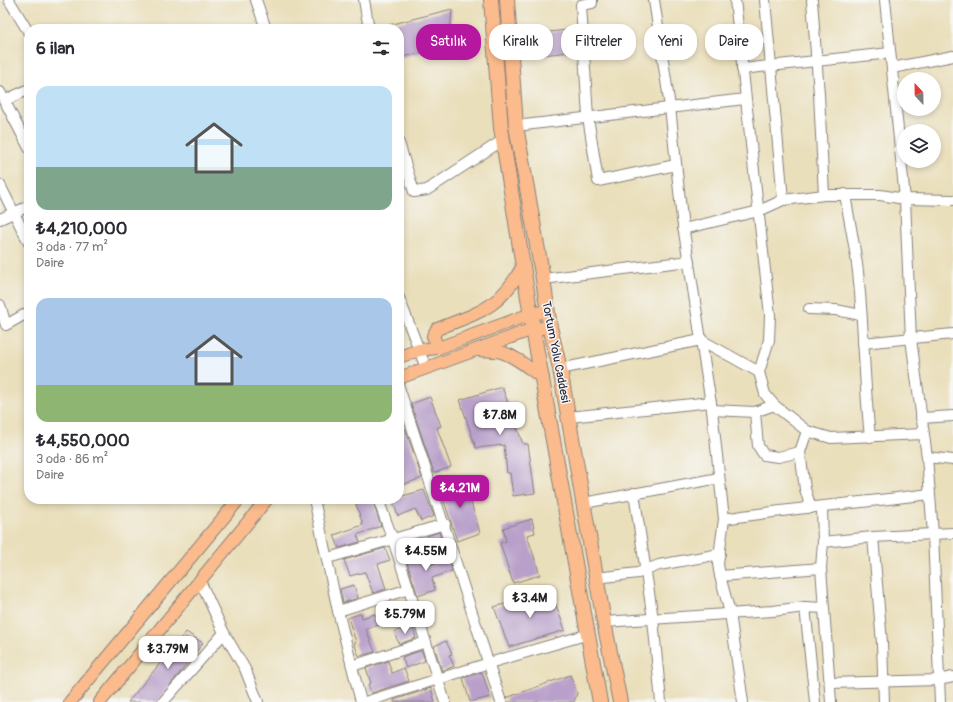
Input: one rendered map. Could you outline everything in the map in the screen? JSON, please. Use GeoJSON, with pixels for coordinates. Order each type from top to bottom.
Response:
{"type":"FeatureCollection","features":[{"type":"Feature","properties":{"kind":"highway","name":"Tortum Yolu Caddesi"},"geometry":{"type":"LineString","coordinates":[[491,0],[503,140],[533,329],[600,702]]}},
{"type":"Feature","properties":{"kind":"highway","name":"Tortum Yolu Caddesi"},"geometry":{"type":"LineString","coordinates":[[507,0],[516,126],[544,280],[550,327],[569,417],[596,578],[620,702]]}},
{"type":"Feature","properties":{"kind":"main road"},"geometry":{"type":"LineString","coordinates":[[438,348],[433,336],[437,329],[488,308],[510,287],[523,266]]}},
{"type":"Feature","properties":{"kind":"main road"},"geometry":{"type":"LineString","coordinates":[[404,355],[419,350],[438,348],[531,314],[548,311]]}},
{"type":"Feature","properties":{"kind":"main road"},"geometry":{"type":"LineString","coordinates":[[404,376],[533,329],[550,327]]}},
{"type":"Feature","properties":{"kind":"main road"},"geometry":{"type":"LineString","coordinates":[[476,350],[501,352],[518,360],[543,378]]}},
{"type":"Feature","properties":{"kind":"main road"},"geometry":{"type":"LineString","coordinates":[[70,702],[235,504]]}},
{"type":"Feature","properties":{"kind":"main road"},"geometry":{"type":"LineString","coordinates":[[100,702],[263,504]]}},
{"type":"Feature","properties":{"kind":"street"},"geometry":{"type":"LineString","coordinates":[[9,0],[24,25]]}},
{"type":"Feature","properties":{"kind":"street"},"geometry":{"type":"LineString","coordinates":[[256,0],[264,24]]}},
{"type":"Feature","properties":{"kind":"street"},"geometry":{"type":"LineString","coordinates":[[364,0],[368,24]]}},
{"type":"Feature","properties":{"kind":"street"},"geometry":{"type":"LineString","coordinates":[[592,0],[592,4],[581,5],[588,117],[598,181],[676,165]]}},
{"type":"Feature","properties":{"kind":"street"},"geometry":{"type":"LineString","coordinates":[[654,0],[670,107],[688,261],[711,406],[724,519],[720,554],[720,576],[730,614],[743,702]]}},
{"type":"Feature","properties":{"kind":"street"},"geometry":{"type":"LineString","coordinates":[[735,0],[745,99],[760,212],[770,315],[769,340],[759,372],[765,394],[774,405],[808,431],[831,438],[923,434]]}},
{"type":"Feature","properties":{"kind":"street"},"geometry":{"type":"LineString","coordinates":[[765,0],[783,200]]}},
{"type":"Feature","properties":{"kind":"street"},"geometry":{"type":"LineString","coordinates":[[812,0],[817,61],[824,195]]}},
{"type":"Feature","properties":{"kind":"street"},"geometry":{"type":"LineString","coordinates":[[885,0],[905,199],[910,339],[927,457],[933,534],[940,702]]}},
{"type":"Feature","properties":{"kind":"street"},"geometry":{"type":"LineString","coordinates":[[742,69],[890,53]]}},
{"type":"Feature","properties":{"kind":"street"},"geometry":{"type":"LineString","coordinates":[[892,68],[953,56]]}},
{"type":"Feature","properties":{"kind":"street"},"geometry":{"type":"LineString","coordinates":[[24,89],[2,96],[24,138]]}},
{"type":"Feature","properties":{"kind":"street"},"geometry":{"type":"LineString","coordinates":[[516,126],[745,99]]}},
{"type":"Feature","properties":{"kind":"street"},"geometry":{"type":"LineString","coordinates":[[404,159],[414,192],[427,190],[503,140]]}},
{"type":"Feature","properties":{"kind":"street"},"geometry":{"type":"LineString","coordinates":[[0,186],[24,233]]}},
{"type":"Feature","properties":{"kind":"street"},"geometry":{"type":"LineString","coordinates":[[845,194],[858,272],[863,343],[864,386],[870,437]]}},
{"type":"Feature","properties":{"kind":"street"},"geometry":{"type":"LineString","coordinates":[[684,229],[760,212],[783,200],[824,195],[880,195],[905,199],[953,200]]}},
{"type":"Feature","properties":{"kind":"street"},"geometry":{"type":"LineString","coordinates":[[0,220],[24,209]]}},
{"type":"Feature","properties":{"kind":"street"},"geometry":{"type":"LineString","coordinates":[[544,280],[688,261]]}},
{"type":"Feature","properties":{"kind":"street"},"geometry":{"type":"LineString","coordinates":[[0,305],[3,326],[24,315]]}},
{"type":"Feature","properties":{"kind":"street"},"geometry":{"type":"LineString","coordinates":[[809,309],[836,310],[861,315]]}},
{"type":"Feature","properties":{"kind":"street"},"geometry":{"type":"LineString","coordinates":[[404,311],[426,368]]}},
{"type":"Feature","properties":{"kind":"street"},"geometry":{"type":"LineString","coordinates":[[863,343],[953,334]]}},
{"type":"Feature","properties":{"kind":"street"},"geometry":{"type":"LineString","coordinates":[[560,369],[701,340],[759,372]]}},
{"type":"Feature","properties":{"kind":"street"},"geometry":{"type":"LineString","coordinates":[[404,402],[501,702]]}},
{"type":"Feature","properties":{"kind":"street"},"geometry":{"type":"LineString","coordinates":[[569,417],[711,406],[755,412],[774,405]]}},
{"type":"Feature","properties":{"kind":"street"},"geometry":{"type":"LineString","coordinates":[[755,412],[758,446],[764,455],[778,457],[800,452]]}},
{"type":"Feature","properties":{"kind":"street"},"geometry":{"type":"LineString","coordinates":[[921,418],[953,416]]}},
{"type":"Feature","properties":{"kind":"street"},"geometry":{"type":"LineString","coordinates":[[808,431],[800,452],[806,489],[811,508]]}},
{"type":"Feature","properties":{"kind":"street"},"geometry":{"type":"LineString","coordinates":[[927,457],[953,460]]}},
{"type":"Feature","properties":{"kind":"street"},"geometry":{"type":"LineString","coordinates":[[584,503],[719,478]]}},
{"type":"Feature","properties":{"kind":"street"},"geometry":{"type":"LineString","coordinates":[[634,493],[647,570],[661,702]]}},
{"type":"Feature","properties":{"kind":"street"},"geometry":{"type":"LineString","coordinates":[[724,519],[781,510],[822,507],[929,494]]}},
{"type":"Feature","properties":{"kind":"street"},"geometry":{"type":"LineString","coordinates":[[315,504],[328,558],[338,612],[361,702]]}},
{"type":"Feature","properties":{"kind":"street"},"geometry":{"type":"LineString","coordinates":[[380,504],[393,540],[445,702]]}},
{"type":"Feature","properties":{"kind":"street"},"geometry":{"type":"LineString","coordinates":[[822,507],[823,542],[821,568],[831,702]]}},
{"type":"Feature","properties":{"kind":"street"},"geometry":{"type":"LineString","coordinates":[[328,558],[444,524]]}},
{"type":"Feature","properties":{"kind":"street"},"geometry":{"type":"LineString","coordinates":[[823,542],[953,532]]}},
{"type":"Feature","properties":{"kind":"street"},"geometry":{"type":"LineString","coordinates":[[873,537],[882,643],[882,682],[884,702]]}},
{"type":"Feature","properties":{"kind":"street"},"geometry":{"type":"LineString","coordinates":[[596,578],[638,573],[660,565],[720,554]]}},
{"type":"Feature","properties":{"kind":"street"},"geometry":{"type":"LineString","coordinates":[[720,576],[821,568]]}},
{"type":"Feature","properties":{"kind":"street"},"geometry":{"type":"LineString","coordinates":[[200,581],[224,634],[246,669],[258,702]]}},
{"type":"Feature","properties":{"kind":"street"},"geometry":{"type":"LineString","coordinates":[[338,612],[409,589]]}},
{"type":"Feature","properties":{"kind":"street"},"geometry":{"type":"LineString","coordinates":[[604,622],[730,614],[805,607],[824,608]]}},
{"type":"Feature","properties":{"kind":"street"},"geometry":{"type":"LineString","coordinates":[[805,607],[815,702]]}},
{"type":"Feature","properties":{"kind":"street"},"geometry":{"type":"LineString","coordinates":[[163,702],[224,634]]}},
{"type":"Feature","properties":{"kind":"street"},"geometry":{"type":"LineString","coordinates":[[365,702],[438,680],[489,662],[589,634]]}},
{"type":"Feature","properties":{"kind":"street"},"geometry":{"type":"LineString","coordinates":[[352,666],[426,642]]}},
{"type":"Feature","properties":{"kind":"street"},"geometry":{"type":"LineString","coordinates":[[830,683],[938,680],[953,677]]}},
{"type":"Feature","properties":{"kind":"building"},"geometry":{"type":"Polygon","coordinates":[[[452,9],[451,24],[416,24],[416,54],[404,57],[404,24],[393,24],[452,9]]]}},
{"type":"Feature","properties":{"kind":"building"},"geometry":{"type":"Polygon","coordinates":[[[561,31],[561,53],[553,54],[553,32],[561,31]]]}},
{"type":"Feature","properties":{"kind":"building"},"geometry":{"type":"Polygon","coordinates":[[[502,387],[523,444],[528,444],[535,493],[513,496],[510,473],[507,473],[504,445],[476,448],[460,400],[502,387]]]}},
{"type":"Feature","properties":{"kind":"building"},"geometry":{"type":"Polygon","coordinates":[[[430,397],[441,426],[437,428],[451,467],[434,473],[411,404],[430,397]]]}},
{"type":"Feature","properties":{"kind":"building"},"geometry":{"type":"Polygon","coordinates":[[[404,428],[422,478],[404,484],[404,428]]]}},
{"type":"Feature","properties":{"kind":"building"},"geometry":{"type":"Polygon","coordinates":[[[464,478],[480,533],[457,541],[439,485],[464,478]]]}},
{"type":"Feature","properties":{"kind":"building"},"geometry":{"type":"Polygon","coordinates":[[[424,490],[434,516],[421,521],[415,509],[398,516],[394,504],[404,504],[404,496],[424,490]]]}},
{"type":"Feature","properties":{"kind":"building"},"geometry":{"type":"Polygon","coordinates":[[[356,504],[374,504],[381,526],[357,535],[360,542],[339,548],[334,535],[363,525],[356,504]]]}},
{"type":"Feature","properties":{"kind":"building"},"geometry":{"type":"Polygon","coordinates":[[[532,519],[535,533],[527,535],[540,575],[513,583],[500,543],[506,541],[503,528],[532,519]]]}},
{"type":"Feature","properties":{"kind":"building"},"geometry":{"type":"Polygon","coordinates":[[[439,532],[443,545],[431,550],[427,536],[439,532]]]}},
{"type":"Feature","properties":{"kind":"building"},"geometry":{"type":"Polygon","coordinates":[[[385,548],[390,560],[378,564],[386,589],[373,593],[365,572],[350,576],[344,560],[385,548]]]}},
{"type":"Feature","properties":{"kind":"building"},"geometry":{"type":"Polygon","coordinates":[[[422,551],[427,566],[448,558],[452,571],[432,578],[435,590],[418,596],[405,556],[422,551]]]}},
{"type":"Feature","properties":{"kind":"building"},"geometry":{"type":"Polygon","coordinates":[[[354,585],[358,598],[343,603],[340,589],[354,585]]]}},
{"type":"Feature","properties":{"kind":"building"},"geometry":{"type":"Polygon","coordinates":[[[551,591],[565,630],[509,647],[494,607],[551,591]]]}},
{"type":"Feature","properties":{"kind":"building"},"geometry":{"type":"Polygon","coordinates":[[[361,613],[362,618],[375,614],[379,625],[366,629],[375,652],[359,656],[348,618],[361,613]]]}},
{"type":"Feature","properties":{"kind":"building"},"geometry":{"type":"Polygon","coordinates":[[[412,625],[416,638],[399,644],[394,632],[412,625]]]}},
{"type":"Feature","properties":{"kind":"building"},"geometry":{"type":"Polygon","coordinates":[[[186,632],[203,643],[157,702],[128,702],[186,632]]]}},
{"type":"Feature","properties":{"kind":"building"},"geometry":{"type":"Polygon","coordinates":[[[446,641],[452,654],[449,655],[454,666],[442,671],[434,646],[446,641]]]}},
{"type":"Feature","properties":{"kind":"building"},"geometry":{"type":"Polygon","coordinates":[[[422,651],[425,661],[406,668],[402,657],[422,651]]]}},
{"type":"Feature","properties":{"kind":"building"},"geometry":{"type":"Polygon","coordinates":[[[388,661],[392,673],[404,668],[409,681],[371,693],[368,684],[371,683],[366,668],[388,661]]]}},
{"type":"Feature","properties":{"kind":"building"},"geometry":{"type":"Polygon","coordinates":[[[482,672],[490,697],[470,702],[463,678],[482,672]]]}},
{"type":"Feature","properties":{"kind":"building"},"geometry":{"type":"Polygon","coordinates":[[[570,675],[577,693],[574,702],[507,702],[506,698],[570,675]]]}},
{"type":"Feature","properties":{"kind":"building"},"geometry":{"type":"Polygon","coordinates":[[[431,688],[435,702],[394,702],[394,700],[431,688]]]}}]}
